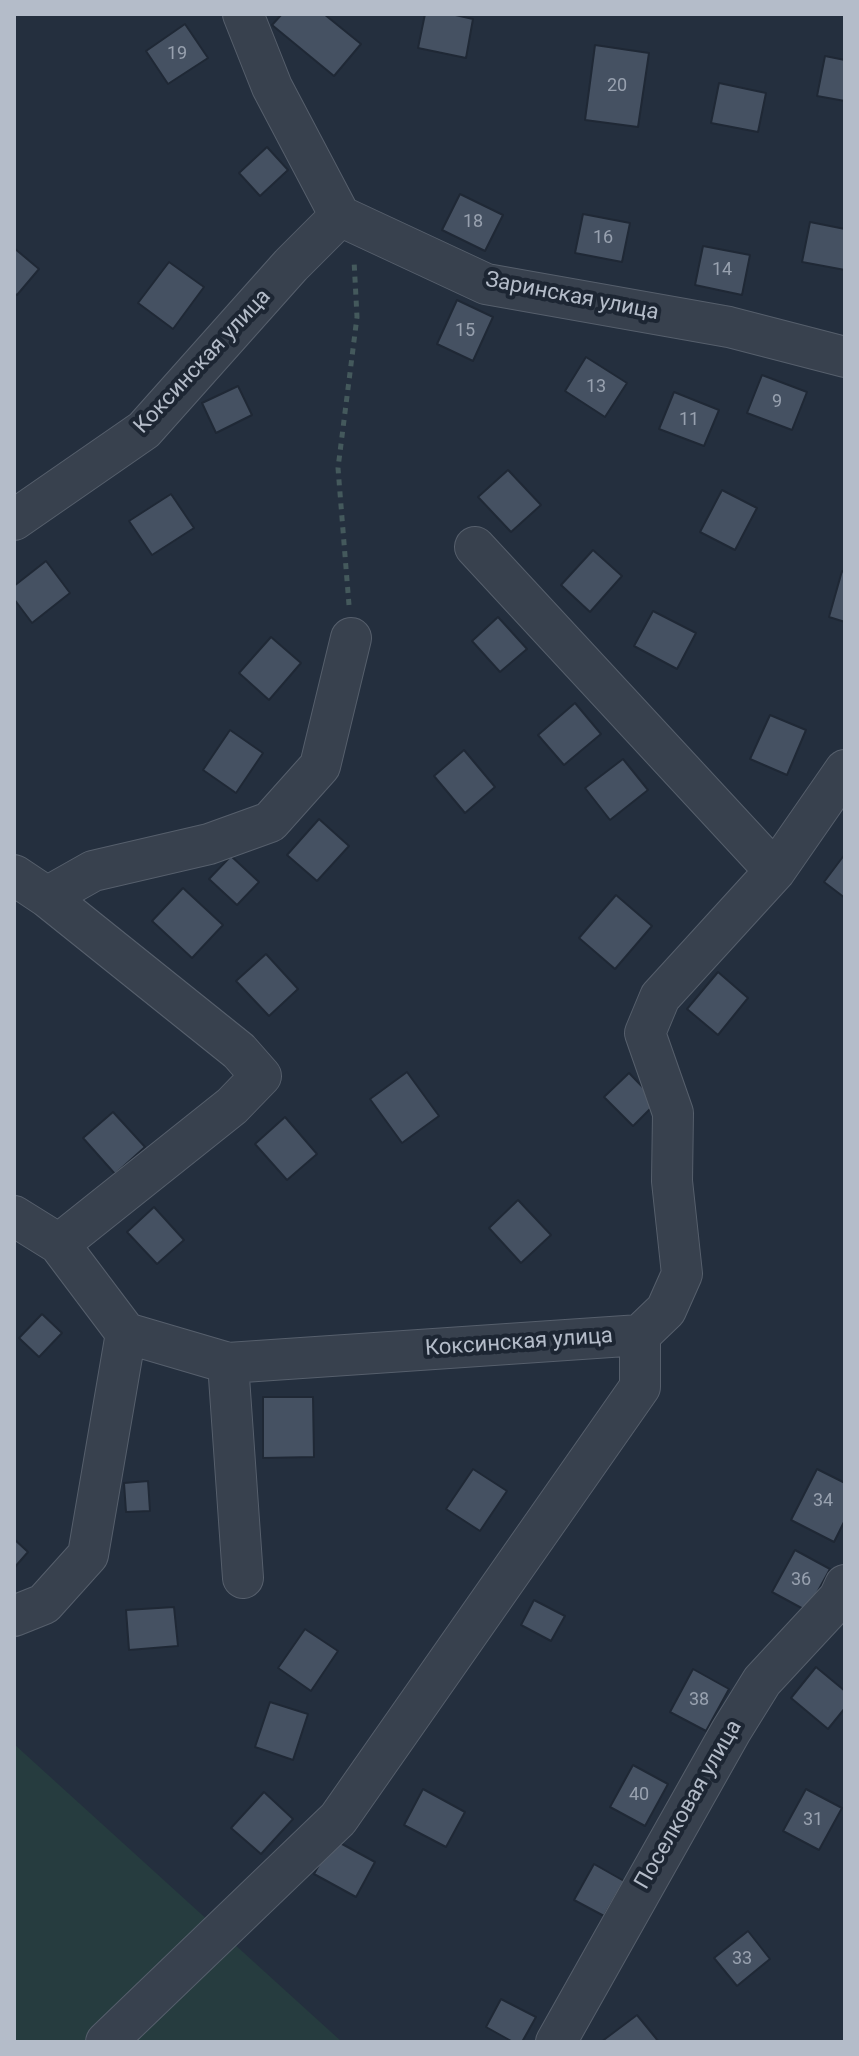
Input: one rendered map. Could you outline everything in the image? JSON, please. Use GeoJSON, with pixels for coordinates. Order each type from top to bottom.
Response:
{"type":"FeatureCollection","features":[{"type":"Feature","properties":{"kind":"street"},"geometry":{"type":"LineString","coordinates":[[243,14],[272,87],[346,220]]}},
{"type":"Feature","properties":{"kind":"street","name":"Заринская улица"},"geometry":{"type":"LineString","coordinates":[[346,220],[486,284],[729,327],[845,357]]}},
{"type":"Feature","properties":{"kind":"street","name":"Коксинская улица"},"geometry":{"type":"LineString","coordinates":[[14,520],[144,430],[291,265],[346,220]]}},
{"type":"Feature","properties":{"kind":"street"},"geometry":{"type":"LineString","coordinates":[[475,547],[775,871]]}},
{"type":"Feature","properties":{"kind":"street"},"geometry":{"type":"LineString","coordinates":[[47,897],[93,871],[209,844],[270,822],[320,766],[351,638]]}},
{"type":"Feature","properties":{"kind":"street","name":"Коксинская улица"},"geometry":{"type":"LineString","coordinates":[[126,1333],[228,1363],[640,1335],[666,1310],[682,1274],[672,1181],[673,1113],[645,1033],[660,997],[775,871],[845,770]]}},
{"type":"Feature","properties":{"kind":"street"},"geometry":{"type":"LineString","coordinates":[[14,875],[47,897],[239,1051],[261,1076],[232,1106],[59,1244]]}},
{"type":"Feature","properties":{"kind":"street"},"geometry":{"type":"LineString","coordinates":[[14,1216],[59,1244],[126,1333],[88,1555],[44,1604],[14,1616]]}},
{"type":"Feature","properties":{"kind":"street"},"geometry":{"type":"LineString","coordinates":[[106,2042],[338,1819],[640,1387],[640,1335]]}},
{"type":"Feature","properties":{"kind":"street"},"geometry":{"type":"LineString","coordinates":[[228,1363],[243,1578]]}},
{"type":"Feature","properties":{"kind":"street","name":"Поселковая улица"},"geometry":{"type":"LineString","coordinates":[[556,2042],[762,1681],[839,1598],[845,1585]]}},
{"type":"Feature","properties":{"kind":"path"},"geometry":{"type":"LineString","coordinates":[[346,220],[357,317],[338,468],[351,638]]}},
{"type":"Feature","properties":{"kind":"green space"},"geometry":{"type":"Polygon","coordinates":[[[14,1744],[342,2042],[14,2042],[14,1744]]]}},
{"type":"Feature","properties":{"kind":"building"},"geometry":{"type":"Polygon","coordinates":[[[282,14],[324,14],[361,44],[334,76],[272,25],[282,14]]]}},
{"type":"Feature","properties":{"kind":"building"},"geometry":{"type":"Polygon","coordinates":[[[425,14],[451,14],[473,19],[466,58],[418,48],[425,14]]]}},
{"type":"Feature","properties":{"kind":"building"},"geometry":{"type":"Polygon","coordinates":[[[185,24],[208,58],[168,84],[146,51],[185,24]]]}},
{"type":"Feature","properties":{"kind":"building"},"geometry":{"type":"Polygon","coordinates":[[[595,45],[649,53],[638,127],[585,120],[595,45]]]}},
{"type":"Feature","properties":{"kind":"building"},"geometry":{"type":"Polygon","coordinates":[[[825,56],[845,60],[845,101],[817,96],[825,56]]]}},
{"type":"Feature","properties":{"kind":"building"},"geometry":{"type":"Polygon","coordinates":[[[719,83],[766,93],[758,132],[711,123],[719,83]]]}},
{"type":"Feature","properties":{"kind":"building"},"geometry":{"type":"Polygon","coordinates":[[[267,147],[288,170],[260,196],[239,173],[267,147]]]}},
{"type":"Feature","properties":{"kind":"building"},"geometry":{"type":"Polygon","coordinates":[[[460,194],[503,215],[485,251],[442,230],[460,194]]]}},
{"type":"Feature","properties":{"kind":"building"},"geometry":{"type":"Polygon","coordinates":[[[583,214],[630,223],[622,262],[575,253],[583,214]]]}},
{"type":"Feature","properties":{"kind":"building"},"geometry":{"type":"Polygon","coordinates":[[[810,222],[845,229],[845,270],[802,262],[810,222]]]}},
{"type":"Feature","properties":{"kind":"building"},"geometry":{"type":"Polygon","coordinates":[[[703,246],[750,255],[742,295],[695,285],[703,246]]]}},
{"type":"Feature","properties":{"kind":"building"},"geometry":{"type":"Polygon","coordinates":[[[14,248],[39,269],[17,295],[14,293],[14,248]]]}},
{"type":"Feature","properties":{"kind":"building"},"geometry":{"type":"Polygon","coordinates":[[[169,262],[204,287],[173,329],[138,303],[169,262]]]}},
{"type":"Feature","properties":{"kind":"building"},"geometry":{"type":"Polygon","coordinates":[[[457,300],[493,317],[473,361],[437,344],[457,300]]]}},
{"type":"Feature","properties":{"kind":"building"},"geometry":{"type":"Polygon","coordinates":[[[586,357],[627,383],[605,417],[565,391],[586,357]]]}},
{"type":"Feature","properties":{"kind":"building"},"geometry":{"type":"Polygon","coordinates":[[[762,375],[807,392],[792,430],[747,413],[762,375]]]}},
{"type":"Feature","properties":{"kind":"building"},"geometry":{"type":"Polygon","coordinates":[[[238,386],[252,415],[216,433],[202,403],[238,386]]]}},
{"type":"Feature","properties":{"kind":"building"},"geometry":{"type":"Polygon","coordinates":[[[674,392],[719,410],[704,446],[659,429],[674,392]]]}},
{"type":"Feature","properties":{"kind":"building"},"geometry":{"type":"Polygon","coordinates":[[[508,470],[541,505],[511,532],[478,497],[508,470]]]}},
{"type":"Feature","properties":{"kind":"building"},"geometry":{"type":"Polygon","coordinates":[[[722,490],[757,508],[735,550],[700,532],[722,490]]]}},
{"type":"Feature","properties":{"kind":"building"},"geometry":{"type":"Polygon","coordinates":[[[171,494],[194,528],[152,555],[129,521],[171,494]]]}},
{"type":"Feature","properties":{"kind":"building"},"geometry":{"type":"Polygon","coordinates":[[[593,550],[622,576],[590,612],[561,585],[593,550]]]}},
{"type":"Feature","properties":{"kind":"building"},"geometry":{"type":"Polygon","coordinates":[[[46,561],[70,593],[32,623],[14,599],[14,586],[46,561]]]}},
{"type":"Feature","properties":{"kind":"building"},"geometry":{"type":"Polygon","coordinates":[[[842,571],[845,572],[845,622],[829,617],[842,571]]]}},
{"type":"Feature","properties":{"kind":"building"},"geometry":{"type":"Polygon","coordinates":[[[653,611],[696,633],[677,669],[634,646],[653,611]]]}},
{"type":"Feature","properties":{"kind":"building"},"geometry":{"type":"Polygon","coordinates":[[[498,617],[527,649],[500,672],[472,641],[498,617]]]}},
{"type":"Feature","properties":{"kind":"building"},"geometry":{"type":"Polygon","coordinates":[[[271,637],[301,663],[269,700],[239,673],[271,637]]]}},
{"type":"Feature","properties":{"kind":"building"},"geometry":{"type":"Polygon","coordinates":[[[575,703],[601,734],[564,765],[538,735],[575,703]]]}},
{"type":"Feature","properties":{"kind":"building"},"geometry":{"type":"Polygon","coordinates":[[[770,715],[806,730],[787,775],[750,759],[770,715]]]}},
{"type":"Feature","properties":{"kind":"building"},"geometry":{"type":"Polygon","coordinates":[[[230,730],[263,753],[236,793],[203,770],[230,730]]]}},
{"type":"Feature","properties":{"kind":"building"},"geometry":{"type":"Polygon","coordinates":[[[464,750],[495,787],[465,813],[434,776],[464,750]]]}},
{"type":"Feature","properties":{"kind":"building"},"geometry":{"type":"Polygon","coordinates":[[[623,759],[648,790],[610,820],[585,788],[623,759]]]}},
{"type":"Feature","properties":{"kind":"building"},"geometry":{"type":"Polygon","coordinates":[[[319,819],[349,846],[317,881],[287,855],[319,819]]]}},
{"type":"Feature","properties":{"kind":"building"},"geometry":{"type":"Polygon","coordinates":[[[845,854],[845,898],[824,882],[845,854]]]}},
{"type":"Feature","properties":{"kind":"building"},"geometry":{"type":"Polygon","coordinates":[[[231,856],[259,882],[237,905],[209,879],[231,856]]]}},
{"type":"Feature","properties":{"kind":"building"},"geometry":{"type":"Polygon","coordinates":[[[183,888],[223,925],[192,958],[152,921],[183,888]]]}},
{"type":"Feature","properties":{"kind":"building"},"geometry":{"type":"Polygon","coordinates":[[[616,895],[652,926],[615,969],[579,938],[616,895]]]}},
{"type":"Feature","properties":{"kind":"building"},"geometry":{"type":"Polygon","coordinates":[[[266,954],[298,989],[269,1016],[236,981],[266,954]]]}},
{"type":"Feature","properties":{"kind":"building"},"geometry":{"type":"Polygon","coordinates":[[[718,972],[748,998],[718,1035],[687,1009],[718,972]]]}},
{"type":"Feature","properties":{"kind":"building"},"geometry":{"type":"Polygon","coordinates":[[[407,1072],[439,1116],[402,1143],[370,1099],[407,1072]]]}},
{"type":"Feature","properties":{"kind":"building"},"geometry":{"type":"Polygon","coordinates":[[[629,1073],[657,1102],[633,1126],[604,1097],[629,1073]]]}},
{"type":"Feature","properties":{"kind":"building"},"geometry":{"type":"Polygon","coordinates":[[[113,1112],[145,1147],[115,1174],[83,1138],[113,1112]]]}},
{"type":"Feature","properties":{"kind":"building"},"geometry":{"type":"Polygon","coordinates":[[[285,1117],[317,1154],[287,1180],[255,1144],[285,1117]]]}},
{"type":"Feature","properties":{"kind":"building"},"geometry":{"type":"Polygon","coordinates":[[[518,1200],[551,1235],[521,1263],[489,1228],[518,1200]]]}},
{"type":"Feature","properties":{"kind":"building"},"geometry":{"type":"Polygon","coordinates":[[[154,1207],[184,1240],[157,1264],[127,1232],[154,1207]]]}},
{"type":"Feature","properties":{"kind":"building"},"geometry":{"type":"Polygon","coordinates":[[[42,1314],[62,1333],[39,1357],[19,1338],[42,1314]]]}},
{"type":"Feature","properties":{"kind":"building"},"geometry":{"type":"Polygon","coordinates":[[[263,1397],[313,1397],[314,1457],[263,1458],[263,1397]]]}},
{"type":"Feature","properties":{"kind":"building"},"geometry":{"type":"Polygon","coordinates":[[[473,1469],[507,1491],[480,1531],[446,1509],[473,1469]]]}},
{"type":"Feature","properties":{"kind":"building"},"geometry":{"type":"Polygon","coordinates":[[[817,1469],[845,1483],[845,1520],[834,1542],[791,1520],[817,1469]]]}},
{"type":"Feature","properties":{"kind":"building"},"geometry":{"type":"Polygon","coordinates":[[[148,1481],[150,1511],[126,1512],[124,1483],[148,1481]]]}},
{"type":"Feature","properties":{"kind":"building"},"geometry":{"type":"Polygon","coordinates":[[[14,1539],[28,1552],[14,1568],[14,1539]]]}},
{"type":"Feature","properties":{"kind":"building"},"geometry":{"type":"Polygon","coordinates":[[[795,1550],[830,1569],[807,1611],[772,1592],[795,1550]]]}},
{"type":"Feature","properties":{"kind":"building"},"geometry":{"type":"Polygon","coordinates":[[[534,1600],[565,1616],[551,1641],[521,1625],[534,1600]]]}},
{"type":"Feature","properties":{"kind":"building"},"geometry":{"type":"Polygon","coordinates":[[[174,1607],[178,1646],[129,1650],[126,1610],[174,1607]]]}},
{"type":"Feature","properties":{"kind":"building"},"geometry":{"type":"Polygon","coordinates":[[[305,1629],[338,1651],[311,1691],[278,1668],[305,1629]]]}},
{"type":"Feature","properties":{"kind":"building"},"geometry":{"type":"Polygon","coordinates":[[[816,1667],[845,1691],[845,1708],[828,1729],[791,1698],[816,1667]]]}},
{"type":"Feature","properties":{"kind":"building"},"geometry":{"type":"Polygon","coordinates":[[[693,1669],[729,1689],[706,1731],[670,1712],[693,1669]]]}},
{"type":"Feature","properties":{"kind":"building"},"geometry":{"type":"Polygon","coordinates":[[[270,1702],[308,1714],[293,1760],[255,1747],[270,1702]]]}},
{"type":"Feature","properties":{"kind":"building"},"geometry":{"type":"Polygon","coordinates":[[[633,1765],[668,1784],[645,1826],[610,1807],[633,1765]]]}},
{"type":"Feature","properties":{"kind":"building"},"geometry":{"type":"Polygon","coordinates":[[[423,1789],[465,1812],[446,1847],[404,1825],[423,1789]]]}},
{"type":"Feature","properties":{"kind":"building"},"geometry":{"type":"Polygon","coordinates":[[[806,1789],[842,1808],[819,1850],[783,1831],[806,1789]]]}},
{"type":"Feature","properties":{"kind":"building"},"geometry":{"type":"Polygon","coordinates":[[[264,1792],[293,1819],[261,1854],[231,1828],[264,1792]]]}},
{"type":"Feature","properties":{"kind":"building"},"geometry":{"type":"Polygon","coordinates":[[[333,1839],[375,1862],[356,1897],[314,1874],[333,1839]]]}},
{"type":"Feature","properties":{"kind":"building"},"geometry":{"type":"Polygon","coordinates":[[[594,1864],[624,1881],[604,1916],[574,1900],[594,1864]]]}},
{"type":"Feature","properties":{"kind":"building"},"geometry":{"type":"Polygon","coordinates":[[[748,1931],[770,1959],[737,1986],[714,1958],[748,1931]]]}},
{"type":"Feature","properties":{"kind":"building"},"geometry":{"type":"Polygon","coordinates":[[[501,1999],[536,2017],[522,2042],[513,2042],[486,2027],[501,1999]]]}},
{"type":"Feature","properties":{"kind":"building"},"geometry":{"type":"Polygon","coordinates":[[[637,2015],[659,2042],[601,2042],[637,2015]]]}}]}
